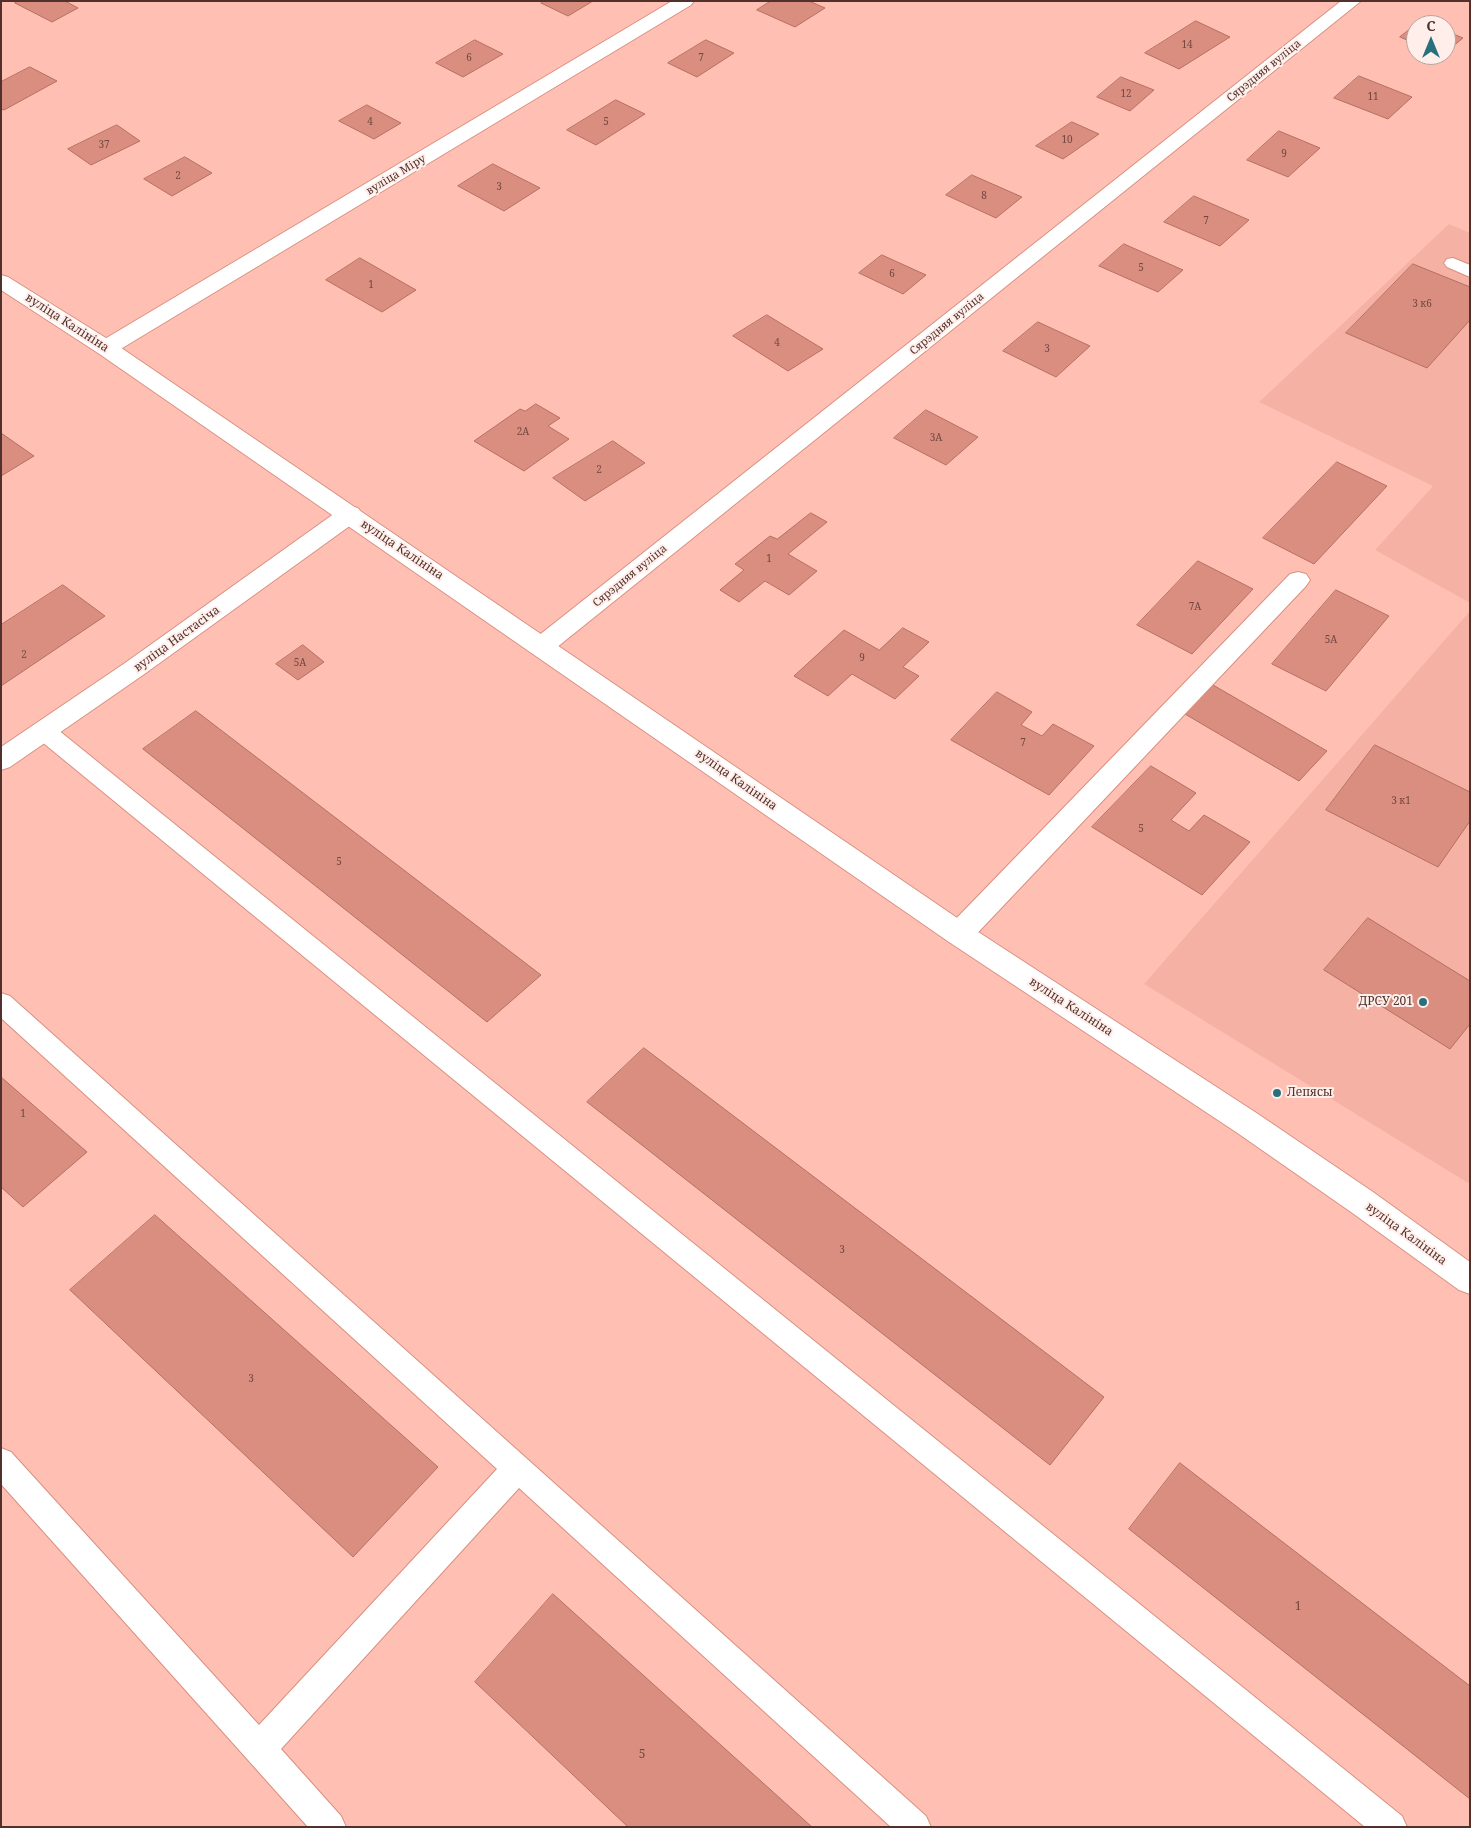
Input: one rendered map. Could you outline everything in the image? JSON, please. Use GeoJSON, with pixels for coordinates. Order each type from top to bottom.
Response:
{"type":"FeatureCollection","features":[{"type":"Feature","properties":{"kind":"street","name":"вуліца Міру"},"geometry":{"type":"LineString","coordinates":[[106,348],[685,1]]}},
{"type":"Feature","properties":{"kind":"street","name":"Сярэдняя вуліца"},"geometry":{"type":"LineString","coordinates":[[542,646],[1352,1]]}},
{"type":"Feature","properties":{"kind":"street","name":"вуліца Калініна"},"geometry":{"type":"LineString","coordinates":[[1,281],[106,348],[350,514],[960,934],[1247,1123],[1469,1279]]}},
{"type":"Feature","properties":{"kind":"street","name":"вуліца Настасіча"},"geometry":{"type":"LineString","coordinates":[[1,760],[134,669],[350,514]]}},
{"type":"Feature","properties":{"kind":"street"},"geometry":{"type":"LineString","coordinates":[[960,934],[1298,580]]}},
{"type":"Feature","properties":{"kind":"lane"},"geometry":{"type":"LineString","coordinates":[[1453,263],[1470,272]]}},
{"type":"Feature","properties":{"kind":"lane"},"geometry":{"type":"LineString","coordinates":[[44,731],[1375,1822]]}},
{"type":"Feature","properties":{"kind":"lane"},"geometry":{"type":"LineString","coordinates":[[1,1003],[915,1827]]}},
{"type":"Feature","properties":{"kind":"lane"},"geometry":{"type":"LineString","coordinates":[[1,1462],[330,1827]]}},
{"type":"Feature","properties":{"kind":"lane"},"geometry":{"type":"LineString","coordinates":[[259,1749],[518,1468]]}},
{"type":"Feature","properties":{"kind":"shaded area"},"geometry":{"type":"Polygon","coordinates":[[[1449,224],[1470,233],[1470,603],[1375,550],[1433,486],[1259,402],[1449,224]]]}},
{"type":"Feature","properties":{"kind":"shaded area"},"geometry":{"type":"Polygon","coordinates":[[[1470,611],[1470,1180],[1468,1183],[1144,984],[1470,611]]]}},
{"type":"Feature","properties":{"kind":"building"},"geometry":{"type":"Polygon","coordinates":[[[19,1],[65,1],[78,8],[52,22],[15,3],[19,1]]]}},
{"type":"Feature","properties":{"kind":"building"},"geometry":{"type":"Polygon","coordinates":[[[543,1],[593,1],[568,16],[541,3],[543,1]]]}},
{"type":"Feature","properties":{"kind":"building"},"geometry":{"type":"Polygon","coordinates":[[[771,1],[809,1],[825,8],[795,27],[757,10],[771,1]]]}},
{"type":"Feature","properties":{"kind":"building"},"geometry":{"type":"Polygon","coordinates":[[[1196,21],[1230,37],[1179,69],[1145,53],[1196,21]]]}},
{"type":"Feature","properties":{"kind":"building"},"geometry":{"type":"Polygon","coordinates":[[[1406,32],[1406,40],[1400,37],[1406,32]]]}},
{"type":"Feature","properties":{"kind":"building"},"geometry":{"type":"Polygon","coordinates":[[[1456,35],[1463,38],[1456,44],[1456,35]]]}},
{"type":"Feature","properties":{"kind":"building"},"geometry":{"type":"Polygon","coordinates":[[[475,40],[503,54],[463,77],[436,63],[475,40]]]}},
{"type":"Feature","properties":{"kind":"building"},"geometry":{"type":"Polygon","coordinates":[[[706,40],[734,53],[697,77],[668,63],[706,40]]]}},
{"type":"Feature","properties":{"kind":"building"},"geometry":{"type":"Polygon","coordinates":[[[30,67],[57,81],[4,110],[1,109],[1,82],[30,67]]]}},
{"type":"Feature","properties":{"kind":"building"},"geometry":{"type":"Polygon","coordinates":[[[1359,76],[1412,97],[1388,119],[1334,98],[1359,76]]]}},
{"type":"Feature","properties":{"kind":"building"},"geometry":{"type":"Polygon","coordinates":[[[1121,77],[1154,90],[1130,111],[1097,97],[1121,77]]]}},
{"type":"Feature","properties":{"kind":"building"},"geometry":{"type":"Polygon","coordinates":[[[616,100],[645,114],[596,145],[567,130],[616,100]]]}},
{"type":"Feature","properties":{"kind":"building"},"geometry":{"type":"Polygon","coordinates":[[[367,105],[401,123],[374,139],[339,121],[367,105]]]}},
{"type":"Feature","properties":{"kind":"building"},"geometry":{"type":"Polygon","coordinates":[[[1072,122],[1099,134],[1063,159],[1036,146],[1072,122]]]}},
{"type":"Feature","properties":{"kind":"building"},"geometry":{"type":"Polygon","coordinates":[[[117,125],[140,141],[91,165],[68,149],[117,125]]]}},
{"type":"Feature","properties":{"kind":"building"},"geometry":{"type":"Polygon","coordinates":[[[1279,131],[1320,148],[1288,177],[1247,160],[1279,131]]]}},
{"type":"Feature","properties":{"kind":"building"},"geometry":{"type":"Polygon","coordinates":[[[185,157],[212,173],[172,196],[144,179],[185,157]]]}},
{"type":"Feature","properties":{"kind":"building"},"geometry":{"type":"Polygon","coordinates":[[[493,164],[540,188],[504,211],[458,186],[493,164]]]}},
{"type":"Feature","properties":{"kind":"building"},"geometry":{"type":"Polygon","coordinates":[[[972,175],[1022,197],[996,218],[946,195],[972,175]]]}},
{"type":"Feature","properties":{"kind":"building"},"geometry":{"type":"Polygon","coordinates":[[[1194,196],[1249,220],[1220,246],[1164,222],[1194,196]]]}},
{"type":"Feature","properties":{"kind":"building"},"geometry":{"type":"Polygon","coordinates":[[[1124,244],[1183,270],[1158,292],[1099,266],[1124,244]]]}},
{"type":"Feature","properties":{"kind":"building"},"geometry":{"type":"Polygon","coordinates":[[[882,255],[926,275],[903,294],[859,273],[882,255]]]}},
{"type":"Feature","properties":{"kind":"building"},"geometry":{"type":"Polygon","coordinates":[[[360,258],[416,290],[382,312],[326,280],[360,258]]]}},
{"type":"Feature","properties":{"kind":"building"},"geometry":{"type":"Polygon","coordinates":[[[1413,264],[1470,287],[1470,320],[1427,368],[1346,333],[1413,264]]]}},
{"type":"Feature","properties":{"kind":"building"},"geometry":{"type":"Polygon","coordinates":[[[767,315],[823,349],[788,371],[733,336],[767,315]]]}},
{"type":"Feature","properties":{"kind":"building"},"geometry":{"type":"Polygon","coordinates":[[[1038,322],[1090,346],[1056,377],[1003,351],[1038,322]]]}},
{"type":"Feature","properties":{"kind":"building"},"geometry":{"type":"Polygon","coordinates":[[[536,404],[560,418],[548,426],[569,439],[524,471],[474,441],[520,409],[525,411],[536,404]]]}},
{"type":"Feature","properties":{"kind":"building"},"geometry":{"type":"Polygon","coordinates":[[[926,410],[978,437],[946,465],[894,438],[926,410]]]}},
{"type":"Feature","properties":{"kind":"building"},"geometry":{"type":"Polygon","coordinates":[[[1,433],[34,456],[1,476],[1,433]]]}},
{"type":"Feature","properties":{"kind":"building"},"geometry":{"type":"Polygon","coordinates":[[[613,441],[645,463],[585,501],[553,478],[613,441]]]}},
{"type":"Feature","properties":{"kind":"building"},"geometry":{"type":"Polygon","coordinates":[[[1337,462],[1387,486],[1314,564],[1263,538],[1337,462]]]}},
{"type":"Feature","properties":{"kind":"building"},"geometry":{"type":"Polygon","coordinates":[[[811,513],[827,522],[788,554],[817,571],[789,595],[765,581],[739,602],[720,590],[744,570],[735,564],[770,536],[777,539],[811,513]]]}},
{"type":"Feature","properties":{"kind":"building"},"geometry":{"type":"Polygon","coordinates":[[[1198,561],[1253,589],[1192,654],[1137,625],[1198,561]]]}},
{"type":"Feature","properties":{"kind":"building"},"geometry":{"type":"Polygon","coordinates":[[[63,585],[105,616],[1,686],[1,625],[63,585]]]}},
{"type":"Feature","properties":{"kind":"building"},"geometry":{"type":"Polygon","coordinates":[[[1336,590],[1389,616],[1326,691],[1272,664],[1336,590]]]}},
{"type":"Feature","properties":{"kind":"building"},"geometry":{"type":"Polygon","coordinates":[[[903,628],[929,642],[903,667],[919,676],[895,699],[852,674],[828,696],[794,676],[844,630],[879,650],[903,628]]]}},
{"type":"Feature","properties":{"kind":"building"},"geometry":{"type":"Polygon","coordinates":[[[303,645],[324,662],[298,680],[276,664],[303,645]]]}},
{"type":"Feature","properties":{"kind":"building"},"geometry":{"type":"Polygon","coordinates":[[[1213,685],[1327,751],[1299,781],[1185,714],[1213,685]]]}},
{"type":"Feature","properties":{"kind":"building"},"geometry":{"type":"Polygon","coordinates":[[[997,692],[1032,712],[1021,725],[1042,736],[1053,724],[1094,746],[1049,795],[951,740],[997,692]]]}},
{"type":"Feature","properties":{"kind":"building"},"geometry":{"type":"Polygon","coordinates":[[[196,711],[541,975],[487,1022],[143,749],[196,711]]]}},
{"type":"Feature","properties":{"kind":"building"},"geometry":{"type":"Polygon","coordinates":[[[1375,745],[1470,792],[1470,821],[1438,867],[1326,810],[1375,745]]]}},
{"type":"Feature","properties":{"kind":"building"},"geometry":{"type":"Polygon","coordinates":[[[1151,766],[1196,793],[1171,820],[1189,831],[1204,815],[1250,842],[1202,895],[1092,827],[1151,766]]]}},
{"type":"Feature","properties":{"kind":"building","name":"ДРСУ 201"},"geometry":{"type":"Polygon","coordinates":[[[1368,918],[1470,981],[1470,1024],[1450,1049],[1324,970],[1368,918]]]}},
{"type":"Feature","properties":{"kind":"building"},"geometry":{"type":"Polygon","coordinates":[[[644,1048],[1104,1397],[1050,1465],[587,1102],[644,1048]]]}},
{"type":"Feature","properties":{"kind":"building"},"geometry":{"type":"Polygon","coordinates":[[[1,1077],[87,1152],[23,1207],[1,1187],[1,1077]]]}},
{"type":"Feature","properties":{"kind":"building"},"geometry":{"type":"Polygon","coordinates":[[[155,1215],[438,1467],[353,1557],[70,1290],[155,1215]]]}},
{"type":"Feature","properties":{"kind":"building"},"geometry":{"type":"Polygon","coordinates":[[[1180,1463],[1470,1686],[1470,1799],[1129,1529],[1180,1463]]]}},
{"type":"Feature","properties":{"kind":"building"},"geometry":{"type":"Polygon","coordinates":[[[553,1594],[812,1827],[628,1827],[475,1682],[553,1594]]]}},
{"type":"Feature","properties":{"kind":"place","name":"ДРСУ 201"},"geometry":{"type":"Point","coordinates":[1423,1002]}},
{"type":"Feature","properties":{"kind":"place","name":"Лепясы"},"geometry":{"type":"Point","coordinates":[1277,1093]}}]}
